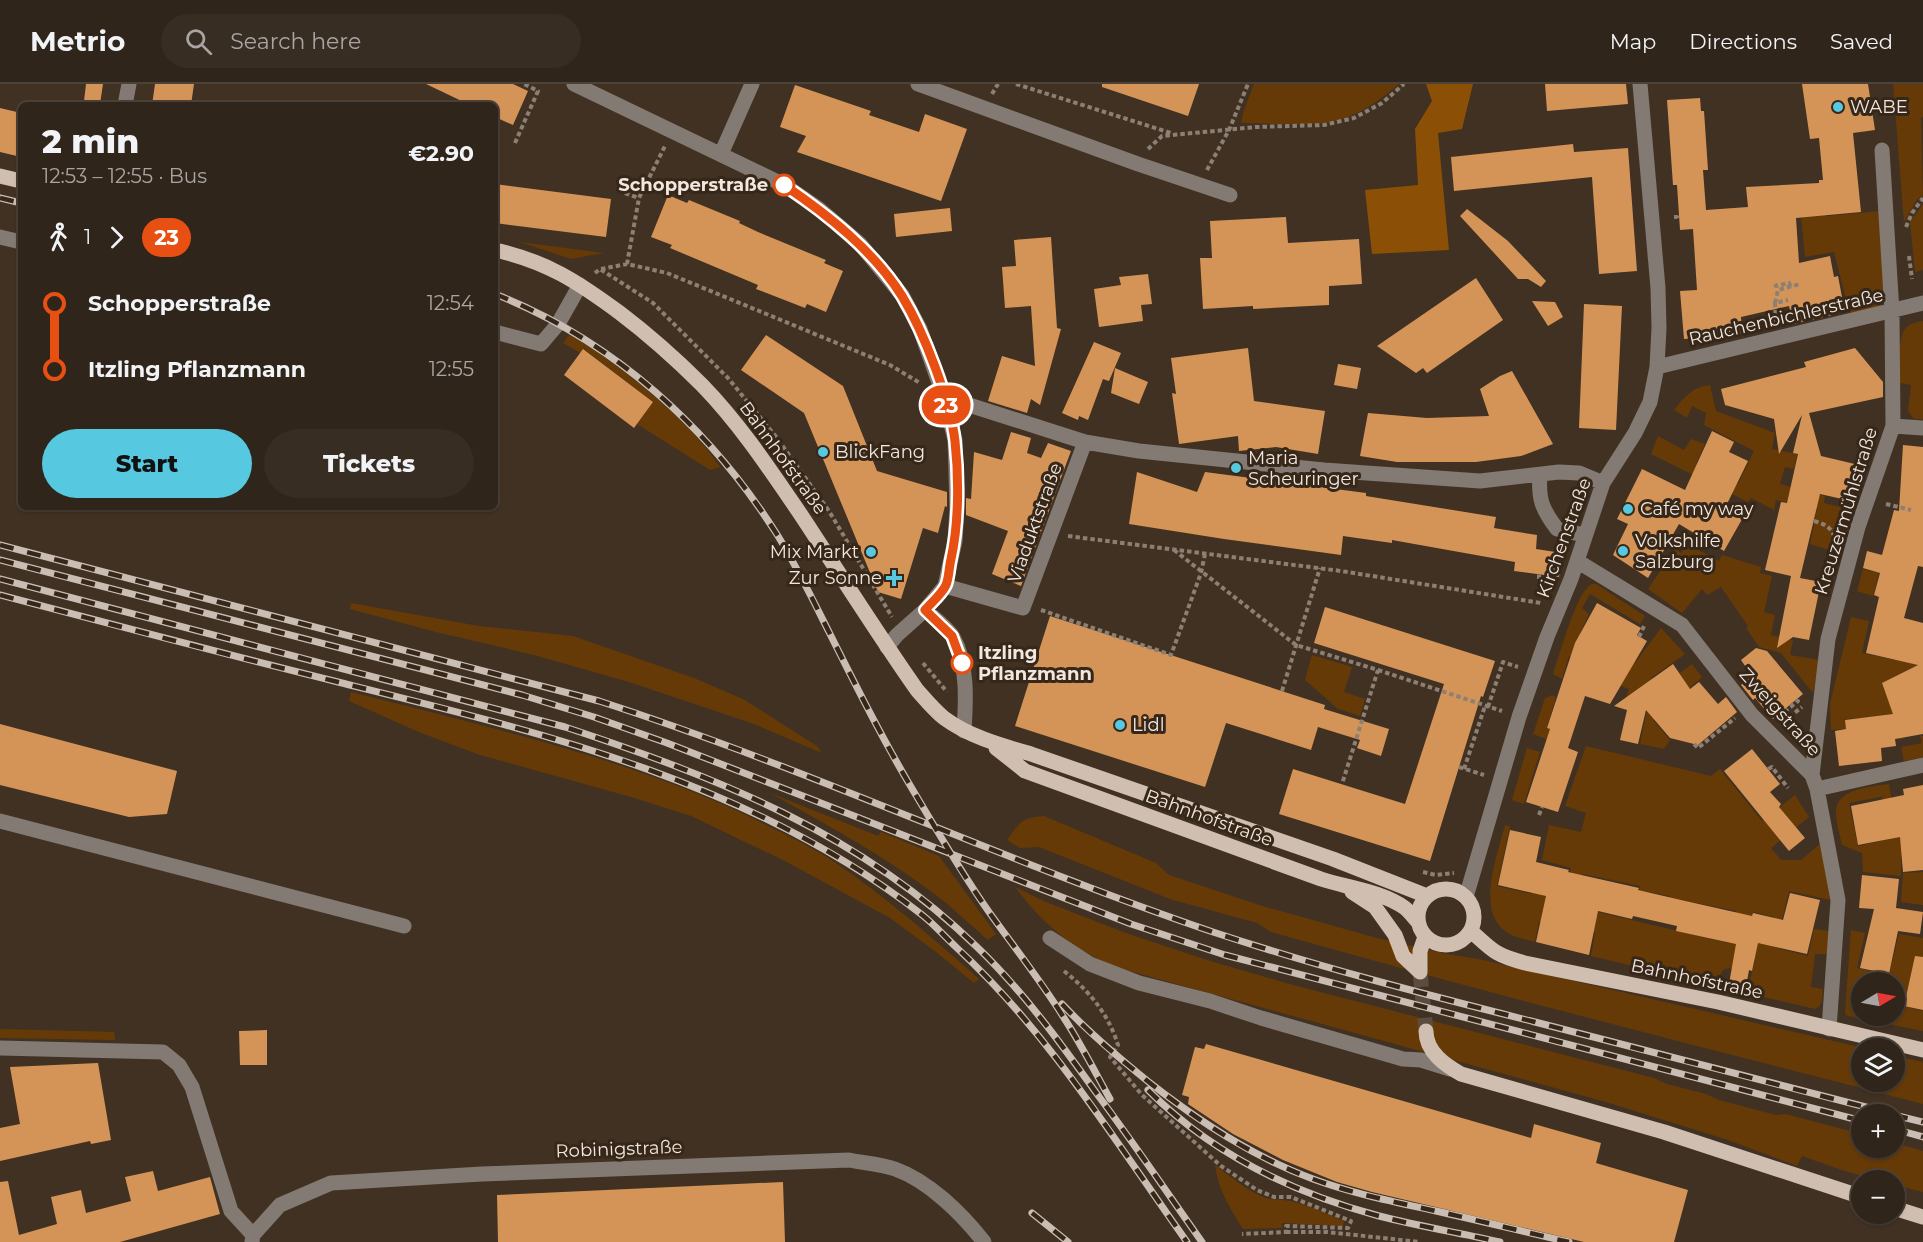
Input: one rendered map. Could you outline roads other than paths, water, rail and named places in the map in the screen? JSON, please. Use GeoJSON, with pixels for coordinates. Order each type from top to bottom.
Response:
{"type":"FeatureCollection","features":[{"type":"Feature","properties":{"kind":"main road"},"geometry":{"type":"LineString","coordinates":[[0,176],[18,180]]}},
{"type":"Feature","properties":{"kind":"main road","name":"Bahnhofstraße"},"geometry":{"type":"LineString","coordinates":[[498,251],[529,258],[580,285],[643,331],[703,386],[774,475],[887,647],[917,690],[942,716],[964,731],[989,742],[1031,754],[1332,859],[1427,896]]}},
{"type":"Feature","properties":{"kind":"main road","name":"Bahnhofstraße"},"geometry":{"type":"LineString","coordinates":[[989,742],[1025,771],[1343,887],[1373,892],[1406,909],[1418,922],[1425,937]]}},
{"type":"Feature","properties":{"kind":"main road"},"geometry":{"type":"LineString","coordinates":[[1343,887],[1375,907],[1395,935],[1403,956],[1420,972],[1420,951],[1425,937],[1432,942],[1449,945],[1458,943],[1471,931],[1474,914],[1467,897],[1459,891],[1442,888],[1427,896],[1420,903],[1418,922]]}},
{"type":"Feature","properties":{"kind":"main road","name":"Bahnhofstraße"},"geometry":{"type":"LineString","coordinates":[[1471,931],[1489,950],[1502,957],[1718,1002],[1923,1050]]}},
{"type":"Feature","properties":{"kind":"main road"},"geometry":{"type":"LineString","coordinates":[[1426,1034],[1439,1059],[1453,1070],[1475,1080],[1664,1132],[1851,1193]]}},
{"type":"Feature","properties":{"kind":"main road"},"geometry":{"type":"LineString","coordinates":[[1905,1211],[1923,1217]]}},
{"type":"Feature","properties":{"kind":"street"},"geometry":{"type":"LineString","coordinates":[[126,102],[129,84]]}},
{"type":"Feature","properties":{"kind":"street"},"geometry":{"type":"LineString","coordinates":[[574,84],[784,185],[819,209],[860,244],[902,295],[920,329],[944,397],[955,440],[957,508],[955,541],[945,586],[925,610],[887,647]]}},
{"type":"Feature","properties":{"kind":"street"},"geometry":{"type":"LineString","coordinates":[[721,154],[752,84]]}},
{"type":"Feature","properties":{"kind":"street"},"geometry":{"type":"LineString","coordinates":[[918,84],[1230,195]]}},
{"type":"Feature","properties":{"kind":"street","name":"Kirchenstraße"},"geometry":{"type":"LineString","coordinates":[[1467,897],[1519,717],[1577,561],[1603,483],[1635,433],[1650,402],[1657,367],[1658,288],[1640,84]]}},
{"type":"Feature","properties":{"kind":"street","name":"Kreuzermühlstraße"},"geometry":{"type":"LineString","coordinates":[[1815,782],[1828,639],[1858,527],[1893,426],[1892,312],[1882,150]]}},
{"type":"Feature","properties":{"kind":"street"},"geometry":{"type":"LineString","coordinates":[[0,237],[18,241]]}},
{"type":"Feature","properties":{"kind":"street"},"geometry":{"type":"LineString","coordinates":[[498,333],[541,344],[558,324],[580,285]]}},
{"type":"Feature","properties":{"kind":"street","name":"Rauchenbichlerstraße"},"geometry":{"type":"LineString","coordinates":[[1657,367],[1923,303]]}},
{"type":"Feature","properties":{"kind":"street"},"geometry":{"type":"LineString","coordinates":[[944,397],[1085,442],[1139,451],[1324,471],[1480,481],[1579,472],[1603,483]]}},
{"type":"Feature","properties":{"kind":"street"},"geometry":{"type":"LineString","coordinates":[[1893,426],[1923,428]]}},
{"type":"Feature","properties":{"kind":"street","name":"Viaduktstraße"},"geometry":{"type":"LineString","coordinates":[[945,586],[1023,608],[1085,442]]}},
{"type":"Feature","properties":{"kind":"street"},"geometry":{"type":"LineString","coordinates":[[1540,474],[1539,492],[1544,512],[1557,529],[1584,535]]}},
{"type":"Feature","properties":{"kind":"street","name":"Zweigstraße"},"geometry":{"type":"LineString","coordinates":[[1577,561],[1682,625],[1747,708],[1815,782]]}},
{"type":"Feature","properties":{"kind":"street"},"geometry":{"type":"LineString","coordinates":[[925,610],[952,636],[962,663],[964,731]]}},
{"type":"Feature","properties":{"kind":"street"},"geometry":{"type":"LineString","coordinates":[[1829,1029],[1838,900],[1815,782],[1923,765]]}},
{"type":"Feature","properties":{"kind":"street"},"geometry":{"type":"LineString","coordinates":[[0,821],[404,926]]}},
{"type":"Feature","properties":{"kind":"street"},"geometry":{"type":"LineString","coordinates":[[1050,938],[1090,964],[1139,982],[1403,1059],[1422,1060],[1453,1070]]}},
{"type":"Feature","properties":{"kind":"street"},"geometry":{"type":"LineString","coordinates":[[1403,1059],[1418,1053],[1426,1034]]}},
{"type":"Feature","properties":{"kind":"street"},"geometry":{"type":"LineString","coordinates":[[0,1048],[163,1052],[179,1065],[192,1088],[231,1211],[252,1239]]}},
{"type":"Feature","properties":{"kind":"street","name":"Robinigstraße"},"geometry":{"type":"LineString","coordinates":[[252,1239],[280,1205],[331,1183],[482,1174],[849,1160],[895,1169],[921,1183],[955,1210],[984,1242]]}},
{"type":"Feature","properties":{"kind":"tunnel"},"geometry":{"type":"LineString","coordinates":[[1420,972],[1426,1031]]}},
{"type":"Feature","properties":{"kind":"railway"},"geometry":{"type":"LineString","coordinates":[[0,198],[18,202]]}},
{"type":"Feature","properties":{"kind":"railway"},"geometry":{"type":"LineString","coordinates":[[498,295],[539,313],[580,336],[656,392],[722,459],[751,497],[792,560],[882,736],[934,826],[979,898],[1055,1004],[1110,1099]]}},
{"type":"Feature","properties":{"kind":"railway"},"geometry":{"type":"LineString","coordinates":[[0,545],[599,701],[754,756],[1136,905],[1253,945],[1414,991],[1854,1104]]}},
{"type":"Feature","properties":{"kind":"railway"},"geometry":{"type":"LineString","coordinates":[[0,560],[522,695],[594,717],[667,743],[1131,924],[1225,955],[1851,1118]]}},
{"type":"Feature","properties":{"kind":"railway"},"geometry":{"type":"LineString","coordinates":[[0,579],[565,727],[677,766],[784,813],[835,840],[885,872],[932,907],[977,947],[1011,982],[1071,1058],[1202,1242]]}},
{"type":"Feature","properties":{"kind":"railway"},"geometry":{"type":"LineString","coordinates":[[0,595],[418,702],[570,744],[644,768],[717,797],[788,830],[856,869],[921,914],[990,981],[1022,1016],[1080,1089],[1187,1242]]}},
{"type":"Feature","properties":{"kind":"railway"},"geometry":{"type":"LineString","coordinates":[[1062,1004],[1138,1074],[1208,1125],[1269,1160],[1313,1179],[1359,1193],[1569,1242]]}},
{"type":"Feature","properties":{"kind":"railway"},"geometry":{"type":"LineString","coordinates":[[1148,1090],[1172,1113],[1199,1133],[1255,1168],[1285,1183],[1347,1207],[1379,1216],[1500,1242]]}},
{"type":"Feature","properties":{"kind":"railway"},"geometry":{"type":"LineString","coordinates":[[1905,1118],[1923,1122]]}},
{"type":"Feature","properties":{"kind":"railway"},"geometry":{"type":"LineString","coordinates":[[1905,1132],[1923,1137]]}},
{"type":"Feature","properties":{"kind":"railway"},"geometry":{"type":"LineString","coordinates":[[1032,1213],[1068,1242]]}},
{"type":"Feature","properties":{"kind":"place","name":"WABE"},"geometry":{"type":"Point","coordinates":[1838,107]}},
{"type":"Feature","properties":{"kind":"place","name":"Schopperstraße"},"geometry":{"type":"Point","coordinates":[784,185]}},
{"type":"Feature","properties":{"kind":"place","name":"BlickFang"},"geometry":{"type":"Point","coordinates":[823,452]}},
{"type":"Feature","properties":{"kind":"place","name":"Maria Scheuringer"},"geometry":{"type":"Point","coordinates":[1236,468]}},
{"type":"Feature","properties":{"kind":"place","name":"Café my way"},"geometry":{"type":"Point","coordinates":[1628,509]}},
{"type":"Feature","properties":{"kind":"place","name":"Volkshilfe Salzburg"},"geometry":{"type":"Point","coordinates":[1623,551]}},
{"type":"Feature","properties":{"kind":"place","name":"Mix Markt"},"geometry":{"type":"Point","coordinates":[871,552]}},
{"type":"Feature","properties":{"kind":"place","name":"Zur Sonne"},"geometry":{"type":"Point","coordinates":[894,578]}},
{"type":"Feature","properties":{"kind":"place","name":"Itzling Pflanzmann"},"geometry":{"type":"Point","coordinates":[962,663]}},
{"type":"Feature","properties":{"kind":"place","name":"Lidl"},"geometry":{"type":"Point","coordinates":[1120,725]}}]}
